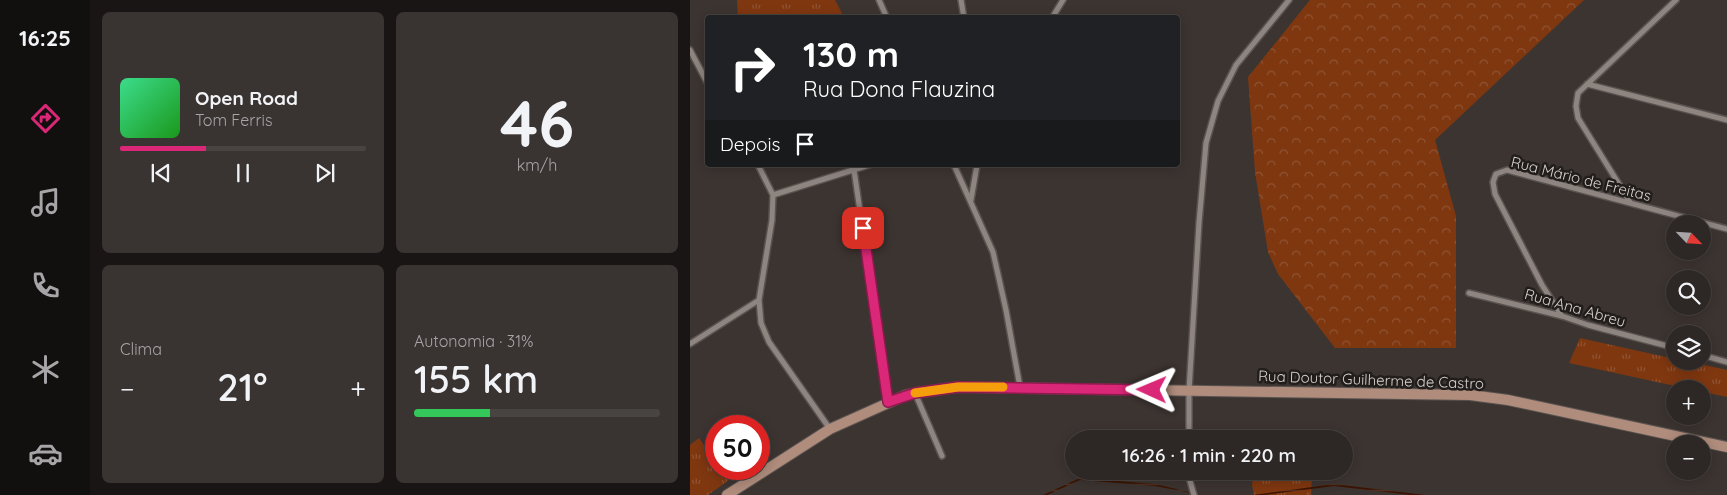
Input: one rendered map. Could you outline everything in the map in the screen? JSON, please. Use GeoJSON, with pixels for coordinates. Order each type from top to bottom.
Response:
{"type":"FeatureCollection","features":[{"type":"Feature","properties":{"kind":"main road","name":"Rua Doutor Guilherme de Castro"},"geometry":{"type":"LineString","coordinates":[[727,495],[830,429],[888,402],[915,393],[958,387],[1470,395],[1516,402],[1727,446]]}},
{"type":"Feature","properties":{"kind":"street"},"geometry":{"type":"LineString","coordinates":[[879,0],[886,15]]}},
{"type":"Feature","properties":{"kind":"street"},"geometry":{"type":"LineString","coordinates":[[961,0],[964,15]]}},
{"type":"Feature","properties":{"kind":"street"},"geometry":{"type":"LineString","coordinates":[[1054,15],[1063,0]]}},
{"type":"Feature","properties":{"kind":"street"},"geometry":{"type":"LineString","coordinates":[[1190,430],[1189,390],[1199,223],[1206,144],[1218,100],[1236,65],[1289,0]]}},
{"type":"Feature","properties":{"kind":"street"},"geometry":{"type":"LineString","coordinates":[[1630,203],[1578,118],[1576,106],[1578,93],[1676,0]]}},
{"type":"Feature","properties":{"kind":"street"},"geometry":{"type":"LineString","coordinates":[[690,50],[705,78]]}},
{"type":"Feature","properties":{"kind":"street"},"geometry":{"type":"LineString","coordinates":[[1587,84],[1727,120]]}},
{"type":"Feature","properties":{"kind":"street"},"geometry":{"type":"LineString","coordinates":[[759,167],[773,195],[772,220],[759,300],[761,323],[769,342],[830,429]]}},
{"type":"Feature","properties":{"kind":"street"},"geometry":{"type":"LineString","coordinates":[[773,195],[863,167]]}},
{"type":"Feature","properties":{"kind":"street"},"geometry":{"type":"LineString","coordinates":[[955,167],[993,252],[1020,387]]}},
{"type":"Feature","properties":{"kind":"street"},"geometry":{"type":"LineString","coordinates":[[971,200],[977,167]]}},
{"type":"Feature","properties":{"kind":"street"},"geometry":{"type":"LineString","coordinates":[[854,170],[888,402]]}},
{"type":"Feature","properties":{"kind":"street","name":"Rua Mário de Freitas"},"geometry":{"type":"LineString","coordinates":[[1562,316],[1542,285],[1495,194],[1493,182],[1496,174],[1507,170],[1727,229]]}},
{"type":"Feature","properties":{"kind":"street","name":"Rua Ana Abreu"},"geometry":{"type":"LineString","coordinates":[[1469,293],[1562,316],[1588,325],[1666,346]]}},
{"type":"Feature","properties":{"kind":"street"},"geometry":{"type":"LineString","coordinates":[[690,344],[759,300]]}},
{"type":"Feature","properties":{"kind":"street"},"geometry":{"type":"LineString","coordinates":[[1711,358],[1727,362]]}},
{"type":"Feature","properties":{"kind":"street"},"geometry":{"type":"LineString","coordinates":[[915,393],[942,456]]}},
{"type":"Feature","properties":{"kind":"street"},"geometry":{"type":"LineString","coordinates":[[1190,480],[1194,495]]}},
{"type":"Feature","properties":{"kind":"green space"},"geometry":{"type":"Polygon","coordinates":[[[737,0],[835,0],[843,15],[738,15],[737,0]]]}},
{"type":"Feature","properties":{"kind":"green space"},"geometry":{"type":"Polygon","coordinates":[[[1310,0],[1584,0],[1435,140],[1456,216],[1456,348],[1335,348],[1278,274],[1268,252],[1255,172],[1248,77],[1310,0]]]}},
{"type":"Feature","properties":{"kind":"green space"},"geometry":{"type":"Polygon","coordinates":[[[1580,338],[1666,357],[1666,370],[1711,370],[1711,366],[1727,370],[1727,397],[1711,394],[1711,380],[1666,380],[1666,384],[1569,363],[1580,338]]]}},
{"type":"Feature","properties":{"kind":"green space"},"geometry":{"type":"Polygon","coordinates":[[[699,438],[705,447],[705,480],[729,480],[708,495],[690,495],[690,445],[699,438]]]}},
{"type":"Feature","properties":{"kind":"green space"},"geometry":{"type":"Polygon","coordinates":[[[1253,480],[1312,480],[1311,495],[1254,495],[1253,480]]]}},
{"type":"Feature","properties":{"kind":"shaded area"},"geometry":{"type":"Polygon","coordinates":[[[1076,480],[1080,480],[1047,495],[1043,495],[1076,480]]]}},
{"type":"Feature","properties":{"kind":"shaded area"},"geometry":{"type":"Polygon","coordinates":[[[1080,480],[1155,484],[1202,495],[1155,486],[1080,480]]]}},
{"type":"Feature","properties":{"kind":"shaded area"},"geometry":{"type":"Polygon","coordinates":[[[1334,484],[1425,495],[1334,486],[1253,495],[1334,484]]]}},
{"type":"Feature","properties":{"kind":"slow traffic"},"geometry":{"type":"LineString","coordinates":[[915,393],[958,387],[1003,387]]}},
{"type":"Feature","properties":{"kind":"route"},"geometry":{"type":"LineString","coordinates":[[863,228],[888,402],[915,393],[958,387],[1152,390]]}}]}
